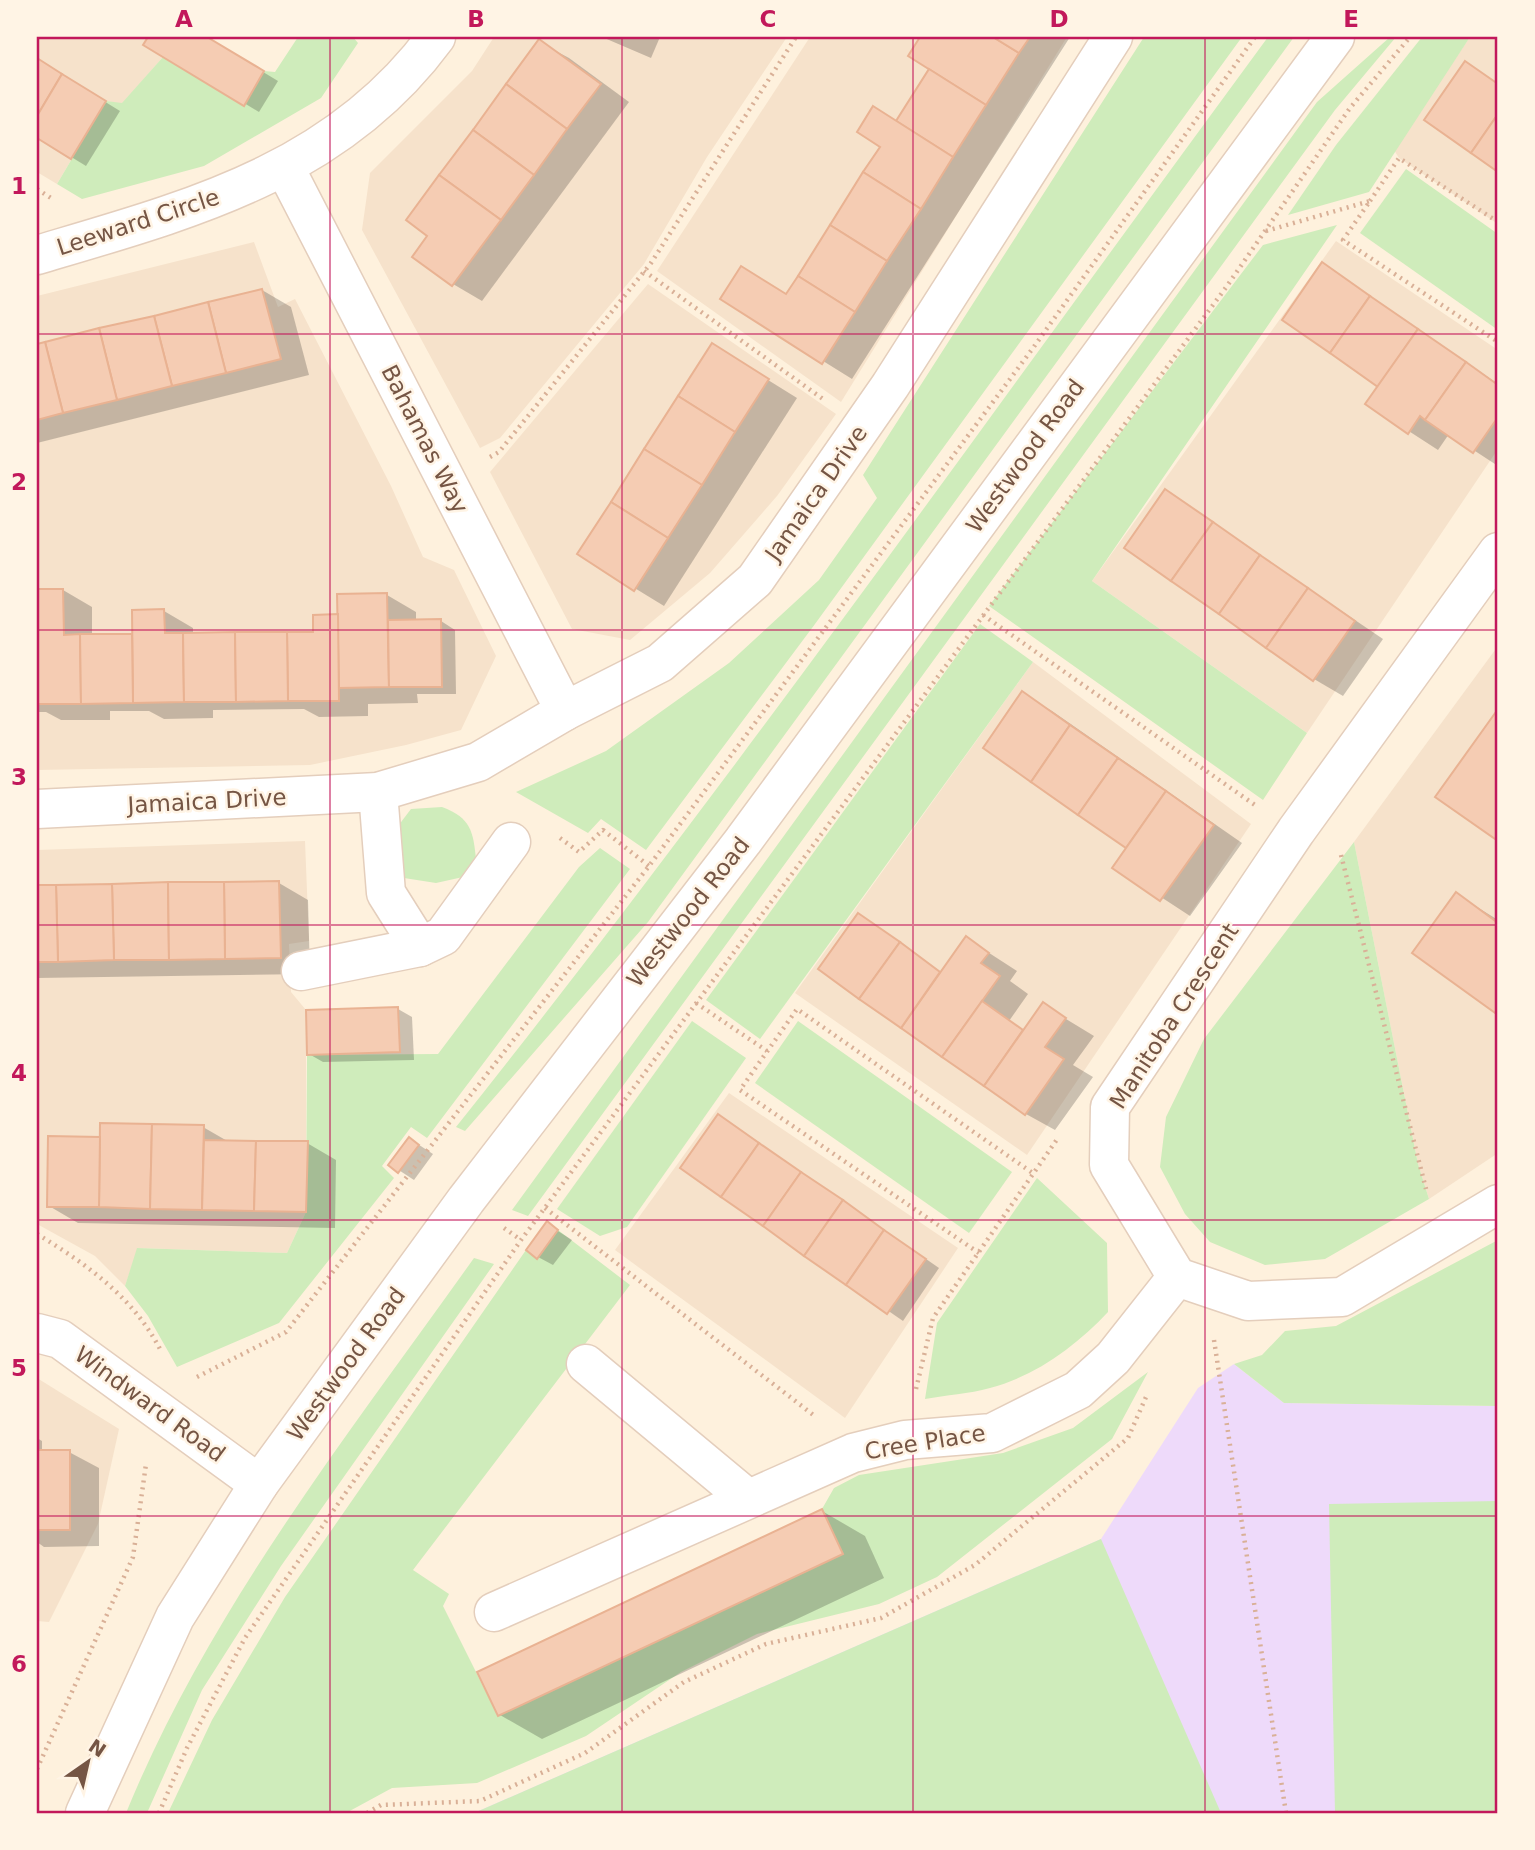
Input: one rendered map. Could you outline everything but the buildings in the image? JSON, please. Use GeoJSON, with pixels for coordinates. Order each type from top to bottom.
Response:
{"type":"FeatureCollection","features":[{"type":"Feature","properties":{"kind":"street","name":"Leeward Circle"},"geometry":{"type":"LineString","coordinates":[[37,255],[186,211],[285,168],[381,100],[436,37]]}},
{"type":"Feature","properties":{"kind":"street","name":"Jamaica Drive"},"geometry":{"type":"LineString","coordinates":[[37,809],[378,792],[478,762],[565,711],[660,663],[755,579],[863,426],[1113,37]]}},
{"type":"Feature","properties":{"kind":"street","name":"Westwood Road"},"geometry":{"type":"LineString","coordinates":[[85,1813],[175,1617],[259,1484],[466,1200],[743,841],[1335,37]]}},
{"type":"Feature","properties":{"kind":"street","name":"Bahamas Way"},"geometry":{"type":"LineString","coordinates":[[285,168],[565,711]]}},
{"type":"Feature","properties":{"kind":"street","name":"Manitoba Crescent"},"geometry":{"type":"LineString","coordinates":[[1177,1277],[1109,1165],[1110,1107],[1303,822],[1498,552]]}},
{"type":"Feature","properties":{"kind":"street"},"geometry":{"type":"LineString","coordinates":[[378,792],[386,893],[420,947]]}},
{"type":"Feature","properties":{"kind":"street"},"geometry":{"type":"LineString","coordinates":[[301,971],[420,947],[443,936],[511,842]]}},
{"type":"Feature","properties":{"kind":"street"},"geometry":{"type":"LineString","coordinates":[[1177,1277],[1248,1301],[1342,1297],[1498,1204]]}},
{"type":"Feature","properties":{"kind":"street","name":"Cree Place"},"geometry":{"type":"LineString","coordinates":[[494,1612],[853,1453],[905,1440],[992,1433],[1078,1390],[1113,1359],[1177,1277]]}},
{"type":"Feature","properties":{"kind":"street","name":"Windward Road"},"geometry":{"type":"LineString","coordinates":[[37,1333],[60,1339],[165,1397],[259,1484]]}},
{"type":"Feature","properties":{"kind":"street"},"geometry":{"type":"LineString","coordinates":[[586,1364],[747,1498]]}},
{"type":"Feature","properties":{"kind":"path"},"geometry":{"type":"LineString","coordinates":[[447,482],[499,452],[644,271],[796,37]]}},
{"type":"Feature","properties":{"kind":"path"},"geometry":{"type":"LineString","coordinates":[[165,1397],[286,1332],[649,866],[1033,348],[1255,37]]}},
{"type":"Feature","properties":{"kind":"path"},"geometry":{"type":"LineString","coordinates":[[159,1813],[187,1748],[245,1638],[545,1208],[1265,231],[1350,107],[1410,37]]}},
{"type":"Feature","properties":{"kind":"path"},"geometry":{"type":"LineString","coordinates":[[1498,222],[1399,158],[1343,240],[1498,342]]}},
{"type":"Feature","properties":{"kind":"path"},"geometry":{"type":"LineString","coordinates":[[1265,231],[1370,201]]}},
{"type":"Feature","properties":{"kind":"path"},"geometry":{"type":"LineString","coordinates":[[644,271],[863,426]]}},
{"type":"Feature","properties":{"kind":"path"},"geometry":{"type":"LineString","coordinates":[[983,615],[1201,770],[1303,822],[1338,844],[1439,1240]]}},
{"type":"Feature","properties":{"kind":"path"},"geometry":{"type":"LineString","coordinates":[[696,1003],[768,1051]]}},
{"type":"Feature","properties":{"kind":"path"},"geometry":{"type":"LineString","coordinates":[[979,1253],[740,1090],[797,1009],[1034,1174]]}},
{"type":"Feature","properties":{"kind":"path"},"geometry":{"type":"LineString","coordinates":[[905,1440],[933,1318],[1073,1117],[1110,1107]]}},
{"type":"Feature","properties":{"kind":"path"},"geometry":{"type":"LineString","coordinates":[[545,1208],[810,1412],[853,1453]]}},
{"type":"Feature","properties":{"kind":"path"},"geometry":{"type":"LineString","coordinates":[[37,1234],[88,1265],[143,1321],[159,1346],[165,1397],[133,1557],[37,1769]]}},
{"type":"Feature","properties":{"kind":"path"},"geometry":{"type":"LineString","coordinates":[[1218,1291],[1210,1318],[1286,1813]]}},
{"type":"Feature","properties":{"kind":"path"},"geometry":{"type":"LineString","coordinates":[[367,1813],[381,1805],[480,1801],[585,1753],[684,1682],[766,1644],[881,1618],[975,1565],[1128,1438],[1150,1390]]}},
{"type":"Feature","properties":{"kind":"shaded area"},"geometry":{"type":"Polygon","coordinates":[[[37,37],[207,37],[264,71],[244,106],[163,57],[122,104],[106,101],[57,184],[37,172],[37,37]]]}},
{"type":"Feature","properties":{"kind":"shaded area"},"geometry":{"type":"Polygon","coordinates":[[[494,37],[787,37],[707,157],[644,264],[500,438],[480,448],[362,230],[370,173],[472,71],[494,37]]]}},
{"type":"Feature","properties":{"kind":"shaded area"},"geometry":{"type":"Polygon","coordinates":[[[810,37],[1067,37],[841,402],[657,271],[810,37]]]}},
{"type":"Feature","properties":{"kind":"shaded area"},"geometry":{"type":"Polygon","coordinates":[[[1470,37],[1498,37],[1498,224],[1399,158],[1394,150],[1470,37]]]}},
{"type":"Feature","properties":{"kind":"shaded area"},"geometry":{"type":"Polygon","coordinates":[[[1336,241],[1498,350],[1498,449],[1307,733],[1092,581],[1336,241]]]}},
{"type":"Feature","properties":{"kind":"shaded area"},"geometry":{"type":"Polygon","coordinates":[[[254,242],[278,307],[295,299],[391,486],[423,557],[454,570],[496,656],[461,730],[406,745],[310,765],[37,770],[37,296],[254,242]]]}},
{"type":"Feature","properties":{"kind":"shaded area"},"geometry":{"type":"Polygon","coordinates":[[[648,284],[836,414],[777,496],[710,573],[630,640],[572,629],[490,472],[648,284]]]}},
{"type":"Feature","properties":{"kind":"shaded area"},"geometry":{"type":"Polygon","coordinates":[[[1498,646],[1498,1153],[1429,1199],[1418,1164],[1354,842],[1498,646]]]}},
{"type":"Feature","properties":{"kind":"shaded area"},"geometry":{"type":"Polygon","coordinates":[[[1033,662],[1251,824],[1027,1155],[795,993],[1033,662]]]}},
{"type":"Feature","properties":{"kind":"shaded area"},"geometry":{"type":"Polygon","coordinates":[[[305,841],[309,941],[289,944],[291,992],[306,1010],[306,1212],[287,1253],[138,1248],[125,1286],[95,1256],[37,1224],[37,850],[305,841]]]}},
{"type":"Feature","properties":{"kind":"shaded area"},"geometry":{"type":"Polygon","coordinates":[[[729,1093],[958,1248],[845,1418],[615,1250],[729,1093]]]}},
{"type":"Feature","properties":{"kind":"shaded area"},"geometry":{"type":"Polygon","coordinates":[[[1234,1364],[1284,1403],[1498,1406],[1498,1813],[474,1813],[1101,1539],[1198,1388],[1234,1364]]]}},
{"type":"Feature","properties":{"kind":"shaded area"},"geometry":{"type":"Polygon","coordinates":[[[37,1378],[119,1429],[98,1524],[49,1622],[37,1621],[37,1378]]]}},
{"type":"Feature","properties":{"kind":"green space"},"geometry":{"type":"Polygon","coordinates":[[[298,37],[353,37],[358,43],[321,98],[204,166],[82,199],[57,184],[106,101],[122,103],[163,57],[244,105],[264,71],[275,72],[298,37]]]}},
{"type":"Feature","properties":{"kind":"green space"},"geometry":{"type":"Polygon","coordinates":[[[1144,37],[1242,37],[815,624],[646,850],[601,819],[588,833],[516,792],[606,751],[729,663],[819,580],[877,498],[863,475],[1144,37]]]}},
{"type":"Feature","properties":{"kind":"green space"},"geometry":{"type":"Polygon","coordinates":[[[1268,37],[1294,37],[648,922],[465,1131],[456,1127],[766,723],[1268,37]]]}},
{"type":"Feature","properties":{"kind":"green space"},"geometry":{"type":"Polygon","coordinates":[[[1390,37],[1396,37],[1335,110],[528,1216],[512,1210],[1317,102],[1390,37]]]}},
{"type":"Feature","properties":{"kind":"green space"},"geometry":{"type":"Polygon","coordinates":[[[1422,37],[1470,37],[1369,192],[1288,215],[1336,145],[1422,37]]]}},
{"type":"Feature","properties":{"kind":"green space"},"geometry":{"type":"Polygon","coordinates":[[[1406,169],[1498,234],[1498,330],[1360,233],[1406,169]]]}},
{"type":"Feature","properties":{"kind":"green space"},"geometry":{"type":"Polygon","coordinates":[[[1337,225],[1092,581],[1307,733],[1263,800],[989,606],[1263,245],[1337,225]]]}},
{"type":"Feature","properties":{"kind":"green space"},"geometry":{"type":"Polygon","coordinates":[[[980,624],[1033,662],[760,1039],[706,1000],[980,624]]]}},
{"type":"Feature","properties":{"kind":"green space"},"geometry":{"type":"Polygon","coordinates":[[[442,807],[459,816],[469,827],[476,859],[463,877],[436,883],[404,878],[395,830],[411,809],[442,807]]]}},
{"type":"Feature","properties":{"kind":"green space"},"geometry":{"type":"Polygon","coordinates":[[[1354,842],[1418,1164],[1429,1199],[1325,1259],[1265,1265],[1210,1242],[1185,1214],[1160,1167],[1166,1117],[1204,1039],[1354,842]]]}},
{"type":"Feature","properties":{"kind":"green space"},"geometry":{"type":"Polygon","coordinates":[[[600,848],[630,869],[427,1138],[411,1127],[382,1166],[394,1178],[279,1323],[177,1367],[148,1316],[125,1286],[137,1248],[287,1253],[306,1212],[307,1055],[438,1054],[579,867],[600,848]]]}},
{"type":"Feature","properties":{"kind":"green space"},"geometry":{"type":"Polygon","coordinates":[[[692,1021],[746,1058],[627,1227],[600,1236],[557,1209],[692,1021]]]}},
{"type":"Feature","properties":{"kind":"green space"},"geometry":{"type":"Polygon","coordinates":[[[798,1021],[1012,1172],[969,1233],[755,1083],[798,1021]]]}},
{"type":"Feature","properties":{"kind":"green space"},"geometry":{"type":"Polygon","coordinates":[[[1037,1178],[1107,1243],[1108,1312],[1069,1348],[1023,1376],[982,1390],[925,1399],[937,1323],[1037,1178]]]}},
{"type":"Feature","properties":{"kind":"green space"},"geometry":{"type":"Polygon","coordinates":[[[558,1230],[630,1285],[413,1570],[449,1594],[443,1606],[498,1716],[843,1554],[822,1509],[834,1488],[859,1475],[1003,1453],[1073,1428],[1148,1372],[1112,1439],[937,1577],[879,1604],[757,1634],[681,1672],[586,1736],[477,1783],[392,1788],[346,1813],[168,1813],[212,1720],[285,1597],[526,1250],[538,1258],[558,1230]]]}},
{"type":"Feature","properties":{"kind":"green space"},"geometry":{"type":"Polygon","coordinates":[[[1498,1240],[1498,1406],[1284,1403],[1234,1364],[1262,1355],[1285,1331],[1336,1326],[1498,1240]]]}},
{"type":"Feature","properties":{"kind":"green space"},"geometry":{"type":"Polygon","coordinates":[[[474,1258],[494,1264],[281,1566],[202,1690],[147,1813],[126,1813],[160,1738],[239,1595],[330,1458],[474,1258]]]}},
{"type":"Feature","properties":{"kind":"green space"},"geometry":{"type":"Polygon","coordinates":[[[1498,1501],[1498,1813],[1335,1813],[1329,1504],[1498,1501]]]}},
{"type":"Feature","properties":{"kind":"green space"},"geometry":{"type":"Polygon","coordinates":[[[1101,1539],[1221,1813],[474,1813],[1101,1539]]]}}]}
